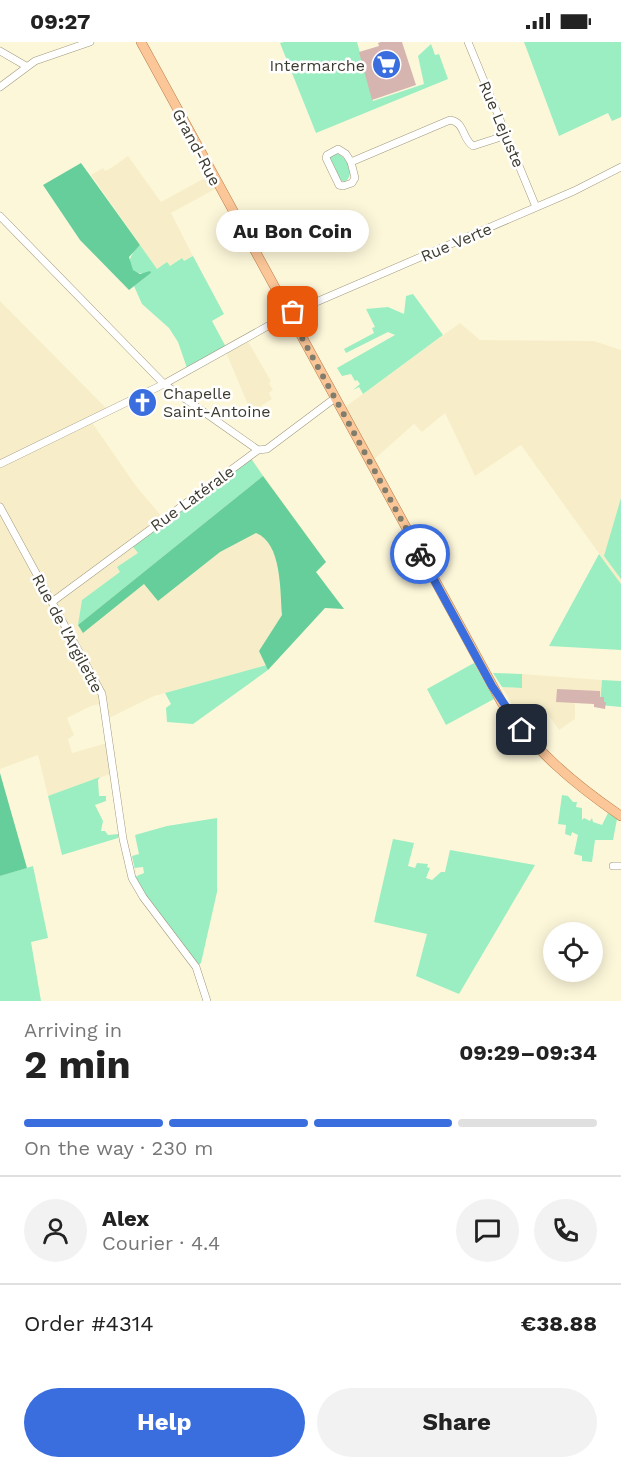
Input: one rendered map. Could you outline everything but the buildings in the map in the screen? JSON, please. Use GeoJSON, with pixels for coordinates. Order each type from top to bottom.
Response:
{"type":"FeatureCollection","features":[{"type":"Feature","properties":{"kind":"main road","name":"Grand-Rue"},"geometry":{"type":"LineString","coordinates":[[143,42],[334,398],[510,715],[557,768],[621,816]]}},
{"type":"Feature","properties":{"kind":"street"},"geometry":{"type":"LineString","coordinates":[[0,87],[26,66],[57,52],[90,42]]}},
{"type":"Feature","properties":{"kind":"street","name":"Rue Lejuste"},"geometry":{"type":"LineString","coordinates":[[468,42],[536,207]]}},
{"type":"Feature","properties":{"kind":"street"},"geometry":{"type":"LineString","coordinates":[[0,51],[26,66]]}},
{"type":"Feature","properties":{"kind":"street"},"geometry":{"type":"LineString","coordinates":[[351,162],[450,120],[460,125],[467,142],[473,146],[481,146],[507,135]]}},
{"type":"Feature","properties":{"kind":"street"},"geometry":{"type":"LineString","coordinates":[[338,149],[346,154],[351,162],[355,178],[352,183],[339,185],[326,158],[327,154],[338,149]]}},
{"type":"Feature","properties":{"kind":"street","name":"Rue Verte"},"geometry":{"type":"LineString","coordinates":[[0,464],[164,384],[289,314],[536,207],[621,167]]}},
{"type":"Feature","properties":{"kind":"street"},"geometry":{"type":"LineString","coordinates":[[0,216],[164,384],[258,450]]}},
{"type":"Feature","properties":{"kind":"street","name":"Rue Latérale"},"geometry":{"type":"LineString","coordinates":[[52,602],[258,450],[267,448],[334,398]]}},
{"type":"Feature","properties":{"kind":"street","name":"Rue de l'Argilette"},"geometry":{"type":"LineString","coordinates":[[0,507],[102,694],[123,839],[132,878],[143,897],[196,967],[207,1001]]}},
{"type":"Feature","properties":{"kind":"shaded area"},"geometry":{"type":"Polygon","coordinates":[[[128,156],[161,202],[212,174],[219,187],[171,213],[193,256],[184,261],[181,258],[170,266],[157,269],[91,175],[103,168],[105,171],[111,168],[128,156]]]}},
{"type":"Feature","properties":{"kind":"shaded area"},"geometry":{"type":"Polygon","coordinates":[[[0,301],[109,411],[91,421],[136,486],[163,518],[250,457],[326,562],[316,571],[267,665],[154,696],[107,719],[104,703],[91,706],[67,718],[74,735],[68,739],[72,753],[110,742],[113,773],[48,796],[38,755],[0,769],[0,301]]]}},
{"type":"Feature","properties":{"kind":"shaded area"},"geometry":{"type":"Polygon","coordinates":[[[460,323],[480,340],[594,341],[621,350],[621,584],[521,445],[475,476],[445,413],[422,432],[414,424],[370,463],[341,410],[460,323]]]}},
{"type":"Feature","properties":{"kind":"shaded area"},"geometry":{"type":"Polygon","coordinates":[[[246,338],[271,381],[269,383],[273,390],[269,393],[272,399],[251,412],[225,350],[246,338]]]}},
{"type":"Feature","properties":{"kind":"shaded area"},"geometry":{"type":"Polygon","coordinates":[[[522,674],[602,680],[600,705],[575,703],[575,719],[559,730],[546,711],[528,724],[513,706],[502,687],[522,688],[522,674]]]}},
{"type":"Feature","properties":{"kind":"green space"},"geometry":{"type":"Polygon","coordinates":[[[357,42],[373,101],[424,84],[418,56],[431,44],[435,55],[439,54],[448,79],[316,133],[280,43],[357,42]]]}},
{"type":"Feature","properties":{"kind":"green space"},"geometry":{"type":"Polygon","coordinates":[[[524,42],[621,42],[621,117],[612,121],[608,113],[559,136],[524,42]]]}},
{"type":"Feature","properties":{"kind":"green space"},"geometry":{"type":"Polygon","coordinates":[[[336,153],[344,158],[349,166],[350,174],[345,182],[339,180],[329,157],[336,153]]]}},
{"type":"Feature","properties":{"kind":"green space"},"geometry":{"type":"Polygon","coordinates":[[[81,163],[140,245],[129,257],[133,270],[140,274],[150,271],[151,273],[129,290],[80,240],[43,185],[81,163]]]}},
{"type":"Feature","properties":{"kind":"green space"},"geometry":{"type":"Polygon","coordinates":[[[140,245],[157,269],[167,262],[170,266],[182,258],[184,261],[193,256],[224,314],[212,321],[227,349],[188,371],[178,342],[169,328],[142,304],[134,286],[151,273],[137,272],[130,266],[131,256],[140,245]]]}},
{"type":"Feature","properties":{"kind":"green space"},"geometry":{"type":"Polygon","coordinates":[[[413,294],[443,335],[363,394],[359,387],[353,390],[360,384],[351,374],[342,376],[337,368],[395,335],[388,332],[346,353],[344,349],[374,333],[372,328],[375,327],[366,309],[388,307],[404,314],[406,296],[413,294]]]}},
{"type":"Feature","properties":{"kind":"green space"},"geometry":{"type":"Polygon","coordinates":[[[250,457],[263,476],[78,625],[82,600],[120,572],[117,567],[138,553],[130,543],[250,457]]]}},
{"type":"Feature","properties":{"kind":"green space"},"geometry":{"type":"Polygon","coordinates":[[[263,476],[326,562],[316,572],[344,609],[325,608],[268,670],[259,651],[282,615],[280,581],[271,547],[264,538],[256,533],[220,552],[158,601],[144,584],[83,633],[78,625],[263,476]]]}},
{"type":"Feature","properties":{"kind":"green space"},"geometry":{"type":"Polygon","coordinates":[[[621,498],[621,579],[604,556],[621,498]]]}},
{"type":"Feature","properties":{"kind":"green space"},"geometry":{"type":"Polygon","coordinates":[[[599,554],[621,584],[621,650],[549,646],[599,554]]]}},
{"type":"Feature","properties":{"kind":"green space"},"geometry":{"type":"Polygon","coordinates":[[[474,663],[494,699],[446,725],[427,689],[474,663]]]}},
{"type":"Feature","properties":{"kind":"green space"},"geometry":{"type":"Polygon","coordinates":[[[267,665],[268,670],[193,724],[167,722],[166,708],[171,704],[165,693],[267,665]]]}},
{"type":"Feature","properties":{"kind":"green space"},"geometry":{"type":"Polygon","coordinates":[[[493,673],[522,674],[522,688],[502,687],[493,673]]]}},
{"type":"Feature","properties":{"kind":"green space"},"geometry":{"type":"Polygon","coordinates":[[[602,680],[621,681],[621,707],[600,705],[602,680]]]}},
{"type":"Feature","properties":{"kind":"green space"},"geometry":{"type":"Polygon","coordinates":[[[0,773],[27,868],[0,876],[0,773]]]}},
{"type":"Feature","properties":{"kind":"green space"},"geometry":{"type":"Polygon","coordinates":[[[100,777],[98,780],[99,796],[106,796],[106,801],[95,805],[103,821],[101,831],[105,831],[108,835],[119,834],[118,838],[62,855],[48,796],[100,777]]]}},
{"type":"Feature","properties":{"kind":"green space"},"geometry":{"type":"Polygon","coordinates":[[[562,795],[577,802],[576,807],[582,808],[582,820],[584,818],[590,821],[592,818],[593,822],[602,825],[608,813],[617,819],[613,840],[595,840],[592,862],[582,861],[582,856],[574,854],[578,835],[572,832],[571,836],[565,834],[566,825],[558,824],[562,795]]]}},
{"type":"Feature","properties":{"kind":"green space"},"geometry":{"type":"Polygon","coordinates":[[[217,818],[217,892],[201,963],[196,967],[132,878],[144,873],[143,867],[135,868],[136,874],[132,856],[139,854],[135,835],[167,826],[217,818]]]}},
{"type":"Feature","properties":{"kind":"green space"},"geometry":{"type":"Polygon","coordinates":[[[393,839],[414,843],[408,866],[415,868],[417,863],[428,864],[427,867],[430,868],[426,878],[432,880],[441,872],[445,872],[450,850],[535,865],[459,994],[416,976],[427,934],[374,922],[393,839]]]}},
{"type":"Feature","properties":{"kind":"green space"},"geometry":{"type":"Polygon","coordinates":[[[33,866],[48,938],[31,942],[41,1001],[0,1001],[0,876],[33,866]]]}},
{"type":"Feature","properties":{"kind":"way so far"},"geometry":{"type":"LineString","coordinates":[[293,312],[289,314],[420,554]]}},
{"type":"Feature","properties":{"kind":"place","name":"Intermarche"},"geometry":{"type":"Point","coordinates":[386,65]}},
{"type":"Feature","properties":{"kind":"place","name":"Au Bon Coin"},"geometry":{"type":"Point","coordinates":[293,312]}},
{"type":"Feature","properties":{"kind":"place","name":"Chapelle Saint-Antoine"},"geometry":{"type":"Point","coordinates":[142,402]}},
{"type":"Feature","properties":{"kind":"route"},"geometry":{"type":"LineString","coordinates":[[420,554],[492,686],[522,730]]}}]}
